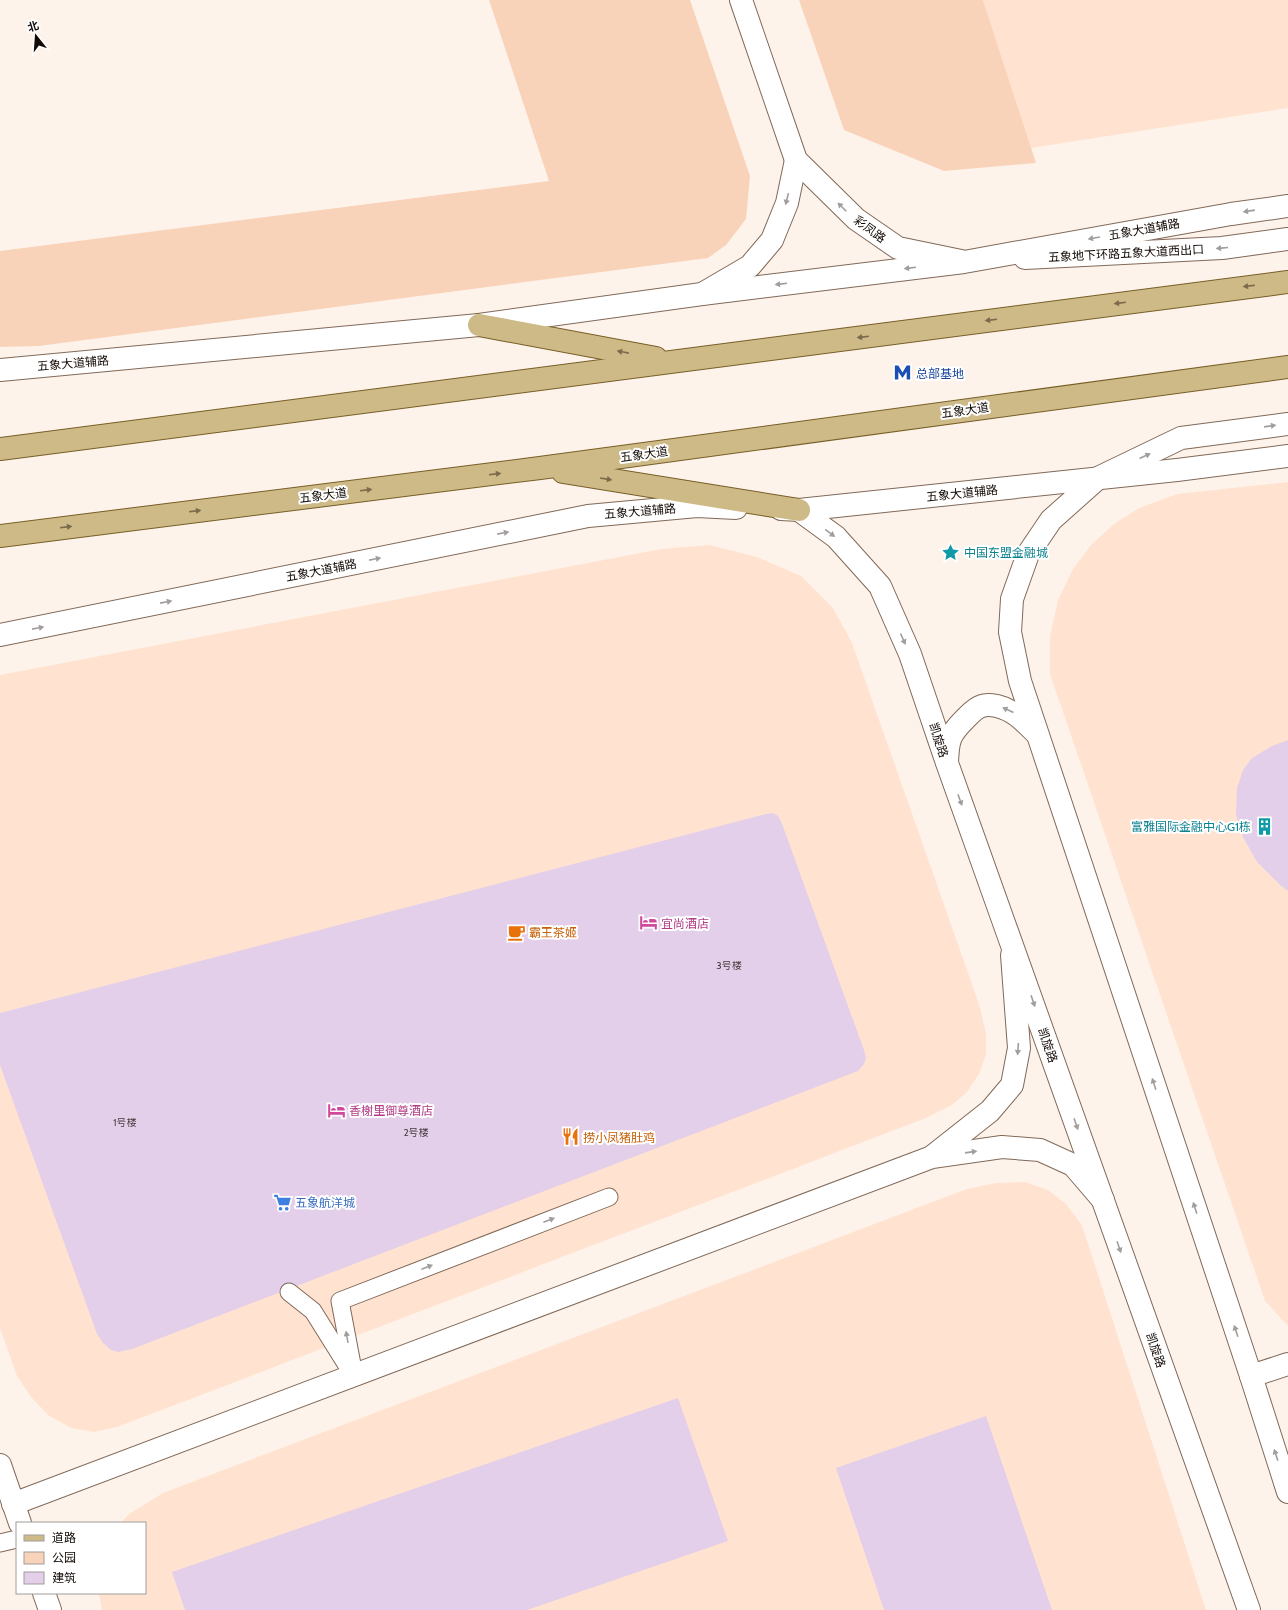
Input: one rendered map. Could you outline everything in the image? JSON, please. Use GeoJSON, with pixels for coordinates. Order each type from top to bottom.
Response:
{"type":"FeatureCollection","features":[{"type":"Feature","properties":{"kind":"main road"},"geometry":{"type":"LineString","coordinates":[[0,449],[1288,282]]}},
{"type":"Feature","properties":{"kind":"main road"},"geometry":{"type":"LineString","coordinates":[[480,325],[675,361]]}},
{"type":"Feature","properties":{"kind":"main road","name":"五象大道"},"geometry":{"type":"LineString","coordinates":[[0,536],[540,468],[1288,366]]}},
{"type":"Feature","properties":{"kind":"main road"},"geometry":{"type":"LineString","coordinates":[[540,468],[799,510]]}},
{"type":"Feature","properties":{"kind":"main road"},"geometry":{"type":"LineString","coordinates":[[0,539],[36,531]]}},
{"type":"Feature","properties":{"kind":"street","name":"彩凤路"},"geometry":{"type":"LineString","coordinates":[[741,0],[796,160],[856,220],[898,248],[964,262]]}},
{"type":"Feature","properties":{"kind":"street"},"geometry":{"type":"LineString","coordinates":[[702,294],[750,266],[772,240],[787,203],[796,160]]}},
{"type":"Feature","properties":{"kind":"street","name":"五象大道辅路"},"geometry":{"type":"LineString","coordinates":[[0,370],[480,325],[702,294],[964,262],[1231,214],[1288,206]]}},
{"type":"Feature","properties":{"kind":"street","name":"五象地下环路五象大道西出口"},"geometry":{"type":"LineString","coordinates":[[964,262],[1222,248],[1288,239]]}},
{"type":"Feature","properties":{"kind":"street"},"geometry":{"type":"LineString","coordinates":[[1288,424],[1181,438],[1097,478],[1051,520],[1028,554],[1012,599],[1010,632],[1020,681],[1251,1376],[1288,1492]]}},
{"type":"Feature","properties":{"kind":"street","name":"五象大道辅路"},"geometry":{"type":"LineString","coordinates":[[0,635],[588,516],[697,506],[799,510],[1177,470],[1288,456]]}},
{"type":"Feature","properties":{"kind":"street","name":"凯旋路"},"geometry":{"type":"LineString","coordinates":[[799,510],[836,537],[880,586],[910,654],[947,763],[1249,1610]]}},
{"type":"Feature","properties":{"kind":"street"},"geometry":{"type":"LineString","coordinates":[[947,763],[948,744],[955,730],[974,711],[982,706],[990,704],[1006,708],[1017,714],[1038,735]]}},
{"type":"Feature","properties":{"kind":"street"},"geometry":{"type":"LineString","coordinates":[[932,1157],[990,1111],[1012,1085],[1019,1048],[1011,940]]}},
{"type":"Feature","properties":{"kind":"street"},"geometry":{"type":"LineString","coordinates":[[0,1465],[17,1514],[354,1375],[932,1157],[1002,1147],[1040,1150],[1073,1165],[1103,1200]]}},
{"type":"Feature","properties":{"kind":"street"},"geometry":{"type":"LineString","coordinates":[[1251,1376],[1288,1364]]}},
{"type":"Feature","properties":{"kind":"street"},"geometry":{"type":"LineString","coordinates":[[44,1594],[50,1610]]}},
{"type":"Feature","properties":{"kind":"lane"},"geometry":{"type":"LineString","coordinates":[[354,1375],[340,1301],[609,1196]]}},
{"type":"Feature","properties":{"kind":"lane"},"geometry":{"type":"LineString","coordinates":[[289,1292],[313,1311],[354,1375]]}},
{"type":"Feature","properties":{"kind":"lane"},"geometry":{"type":"LineString","coordinates":[[0,1543],[16,1539]]}},
{"type":"Feature","properties":{"kind":"shaded area"},"geometry":{"type":"Polygon","coordinates":[[[983,0],[1288,0],[1288,108],[1031,148],[983,0]]]}},
{"type":"Feature","properties":{"kind":"shaded area"},"geometry":{"type":"Polygon","coordinates":[[[1288,482],[1288,1326],[1265,1301],[1050,674],[1050,636],[1058,600],[1073,569],[1091,545],[1114,524],[1139,508],[1177,494],[1288,482]]]}},
{"type":"Feature","properties":{"kind":"shaded area","name":"五象航洋城"},"geometry":{"type":"Polygon","coordinates":[[[710,545],[757,557],[801,576],[833,608],[852,643],[979,1004],[986,1033],[986,1055],[979,1074],[967,1092],[952,1105],[926,1118],[117,1427],[94,1432],[71,1428],[48,1415],[31,1397],[17,1376],[0,1328],[0,675],[661,549],[710,545]]]}},
{"type":"Feature","properties":{"kind":"shaded area"},"geometry":{"type":"Polygon","coordinates":[[[1025,1182],[1048,1190],[1066,1204],[1082,1225],[1206,1610],[102,1610],[99,1594],[146,1594],[146,1522],[122,1522],[129,1514],[163,1493],[967,1189],[996,1183],[1025,1182]]]}},
{"type":"Feature","properties":{"kind":"green space"},"geometry":{"type":"Polygon","coordinates":[[[489,0],[690,0],[750,176],[746,219],[726,245],[708,258],[39,346],[0,347],[0,251],[549,181],[489,0]]]}},
{"type":"Feature","properties":{"kind":"green space"},"geometry":{"type":"Polygon","coordinates":[[[799,0],[983,0],[1036,163],[944,171],[844,130],[799,0]]]}},
{"type":"Feature","properties":{"kind":"building","name":"富雅国际金融中心G1栋"},"geometry":{"type":"Polygon","coordinates":[[[1288,740],[1288,891],[1257,862],[1243,837],[1236,815],[1237,788],[1243,770],[1252,758],[1272,746],[1288,740]]]}},
{"type":"Feature","properties":{"kind":"building","name":"五象航洋城"},"geometry":{"type":"Polygon","coordinates":[[[773,813],[778,816],[781,821],[864,1050],[866,1058],[864,1064],[858,1071],[132,1349],[118,1352],[111,1350],[103,1343],[97,1334],[0,1065],[0,1013],[773,813]]]}},
{"type":"Feature","properties":{"kind":"building"},"geometry":{"type":"Polygon","coordinates":[[[678,1398],[728,1541],[527,1610],[185,1610],[172,1572],[678,1398]]]}},
{"type":"Feature","properties":{"kind":"building"},"geometry":{"type":"Polygon","coordinates":[[[986,1416],[1052,1610],[884,1610],[836,1468],[986,1416]]]}},
{"type":"Feature","properties":{"kind":"place","name":"总部基地"},"geometry":{"type":"Point","coordinates":[903,373]}},
{"type":"Feature","properties":{"kind":"place","name":"中国东盟金融城"},"geometry":{"type":"Point","coordinates":[951,552]}},
{"type":"Feature","properties":{"kind":"place","name":"富雅国际金融中心G1栋"},"geometry":{"type":"Point","coordinates":[1264,826]}},
{"type":"Feature","properties":{"kind":"place","name":"宜尚酒店"},"geometry":{"type":"Point","coordinates":[648,923]}},
{"type":"Feature","properties":{"kind":"place","name":"霸王茶姬"},"geometry":{"type":"Point","coordinates":[516,932]}},
{"type":"Feature","properties":{"kind":"place","name":"香榭里御尊酒店"},"geometry":{"type":"Point","coordinates":[336,1110]}},
{"type":"Feature","properties":{"kind":"place","name":"捞小凤猪肚鸡"},"geometry":{"type":"Point","coordinates":[570,1137]}},
{"type":"Feature","properties":{"kind":"place","name":"五象航洋城"},"geometry":{"type":"Point","coordinates":[282,1202]}}]}
